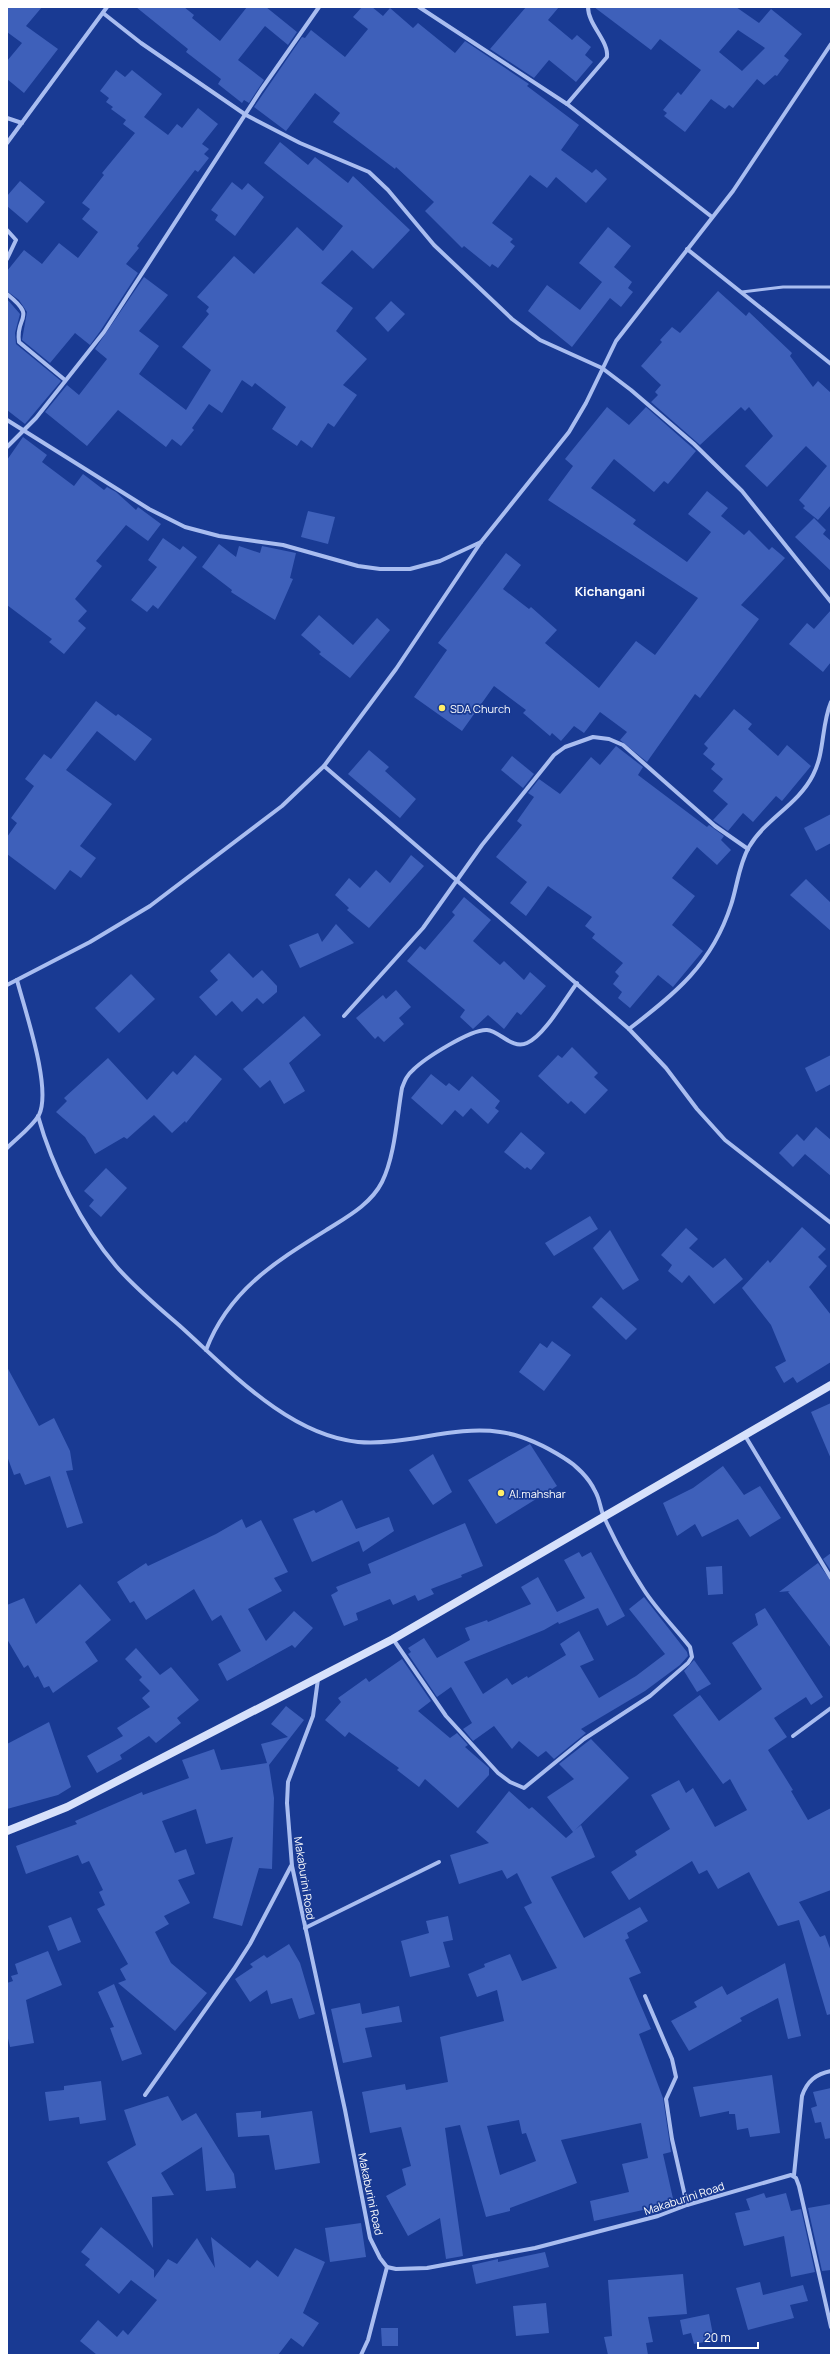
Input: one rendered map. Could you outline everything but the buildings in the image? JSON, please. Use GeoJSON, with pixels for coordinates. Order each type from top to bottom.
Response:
{"type":"FeatureCollection","features":[{"type":"Feature","properties":{"kind":"street"},"geometry":{"type":"LineString","coordinates":[[7,143],[107,7]]}},
{"type":"Feature","properties":{"kind":"street"},"geometry":{"type":"LineString","coordinates":[[7,447],[25,431],[104,332],[261,90],[319,7]]}},
{"type":"Feature","properties":{"kind":"street"},"geometry":{"type":"LineString","coordinates":[[419,7],[567,104],[712,218]]}},
{"type":"Feature","properties":{"kind":"street"},"geometry":{"type":"LineString","coordinates":[[567,104],[607,57],[605,47],[590,20],[588,7]]}},
{"type":"Feature","properties":{"kind":"street"},"geometry":{"type":"LineString","coordinates":[[103,13],[141,43],[246,115],[300,143],[369,172],[388,190],[434,245],[512,319],[540,340],[602,368],[631,390],[694,444],[742,491],[831,602]]}},
{"type":"Feature","properties":{"kind":"street"},"geometry":{"type":"LineString","coordinates":[[7,985],[90,942],[150,906],[282,806],[324,766],[396,669],[481,542],[569,432],[586,403],[616,341],[733,190],[831,44]]}},
{"type":"Feature","properties":{"kind":"street"},"geometry":{"type":"LineString","coordinates":[[7,118],[22,123]]}},
{"type":"Feature","properties":{"kind":"street"},"geometry":{"type":"LineString","coordinates":[[7,230],[16,240],[7,259]]}},
{"type":"Feature","properties":{"kind":"street"},"geometry":{"type":"LineString","coordinates":[[687,249],[831,364]]}},
{"type":"Feature","properties":{"kind":"street"},"geometry":{"type":"LineString","coordinates":[[7,294],[21,305],[24,312],[19,342],[65,380]]}},
{"type":"Feature","properties":{"kind":"street"},"geometry":{"type":"LineString","coordinates":[[7,420],[149,509],[185,527],[219,536],[283,545],[358,566],[380,569],[410,569],[440,561],[481,542]]}},
{"type":"Feature","properties":{"kind":"street"},"geometry":{"type":"LineString","coordinates":[[629,1029],[664,1002],[701,966],[719,938],[731,906],[748,849],[756,836],[795,800],[813,776],[820,758],[827,712],[831,702]]}},
{"type":"Feature","properties":{"kind":"street"},"geometry":{"type":"LineString","coordinates":[[344,1016],[423,928],[482,845],[554,755],[565,747],[593,737],[609,739],[623,745],[715,826],[748,849]]}},
{"type":"Feature","properties":{"kind":"street"},"geometry":{"type":"LineString","coordinates":[[324,766],[629,1029],[666,1068],[697,1109],[725,1140],[831,1223]]}},
{"type":"Feature","properties":{"kind":"street"},"geometry":{"type":"LineString","coordinates":[[7,1148],[38,1116],[44,1094],[41,1074],[17,980]]}},
{"type":"Feature","properties":{"kind":"street"},"geometry":{"type":"LineString","coordinates":[[206,1350],[221,1316],[251,1281],[351,1215],[382,1183],[388,1167],[402,1088],[406,1077],[414,1069],[443,1050],[480,1031],[490,1030],[515,1043],[527,1043],[540,1032],[577,983]]}},
{"type":"Feature","properties":{"kind":"street"},"geometry":{"type":"LineString","coordinates":[[38,1116],[53,1163],[76,1205],[111,1260],[145,1296],[235,1378],[263,1400],[298,1420],[337,1437],[357,1442],[377,1442],[445,1434],[500,1432],[521,1437],[567,1460],[582,1473],[596,1492],[603,1516],[644,1590],[690,1647],[692,1656],[688,1663],[650,1696],[584,1739],[524,1788],[510,1782],[498,1773],[446,1716],[393,1639]]}},
{"type":"Feature","properties":{"kind":"street"},"geometry":{"type":"LineString","coordinates":[[7,1831],[67,1807],[212,1734],[318,1676],[393,1639],[744,1434],[831,1385]]}},
{"type":"Feature","properties":{"kind":"street"},"geometry":{"type":"LineString","coordinates":[[744,1434],[831,1578]]}},
{"type":"Feature","properties":{"kind":"street","name":"Makaburini Road"},"geometry":{"type":"LineString","coordinates":[[318,1676],[313,1716],[288,1782],[286,1803],[292,1866],[346,2110],[370,2238],[378,2255],[387,2267],[396,2269],[427,2268],[535,2248],[658,2216],[687,2205],[780,2177],[794,2176]]}},
{"type":"Feature","properties":{"kind":"street"},"geometry":{"type":"LineString","coordinates":[[793,1736],[831,1708]]}},
{"type":"Feature","properties":{"kind":"street"},"geometry":{"type":"LineString","coordinates":[[305,1928],[439,1862]]}},
{"type":"Feature","properties":{"kind":"street"},"geometry":{"type":"LineString","coordinates":[[145,2095],[208,2008],[238,1963],[292,1866]]}},
{"type":"Feature","properties":{"kind":"street"},"geometry":{"type":"LineString","coordinates":[[645,1996],[672,2059],[676,2076],[666,2099],[672,2139],[687,2205]]}},
{"type":"Feature","properties":{"kind":"street"},"geometry":{"type":"LineString","coordinates":[[831,2070],[812,2078],[804,2087],[794,2176],[799,2186],[831,2327]]}},
{"type":"Feature","properties":{"kind":"street"},"geometry":{"type":"LineString","coordinates":[[360,2355],[368,2340],[387,2267]]}},
{"type":"Feature","properties":{"kind":"lane"},"geometry":{"type":"LineString","coordinates":[[742,292],[783,288],[831,287]]}},
{"type":"Feature","properties":{"kind":"place","name":"SDA Church"},"geometry":{"type":"Point","coordinates":[442,708]}},
{"type":"Feature","properties":{"kind":"place","name":"Al.mahshar"},"geometry":{"type":"Point","coordinates":[501,1493]}},
{"type":"Feature","properties":{"kind":"district","name":"Kichangani"},"geometry":{"type":"Point","coordinates":[610,591]}}]}
